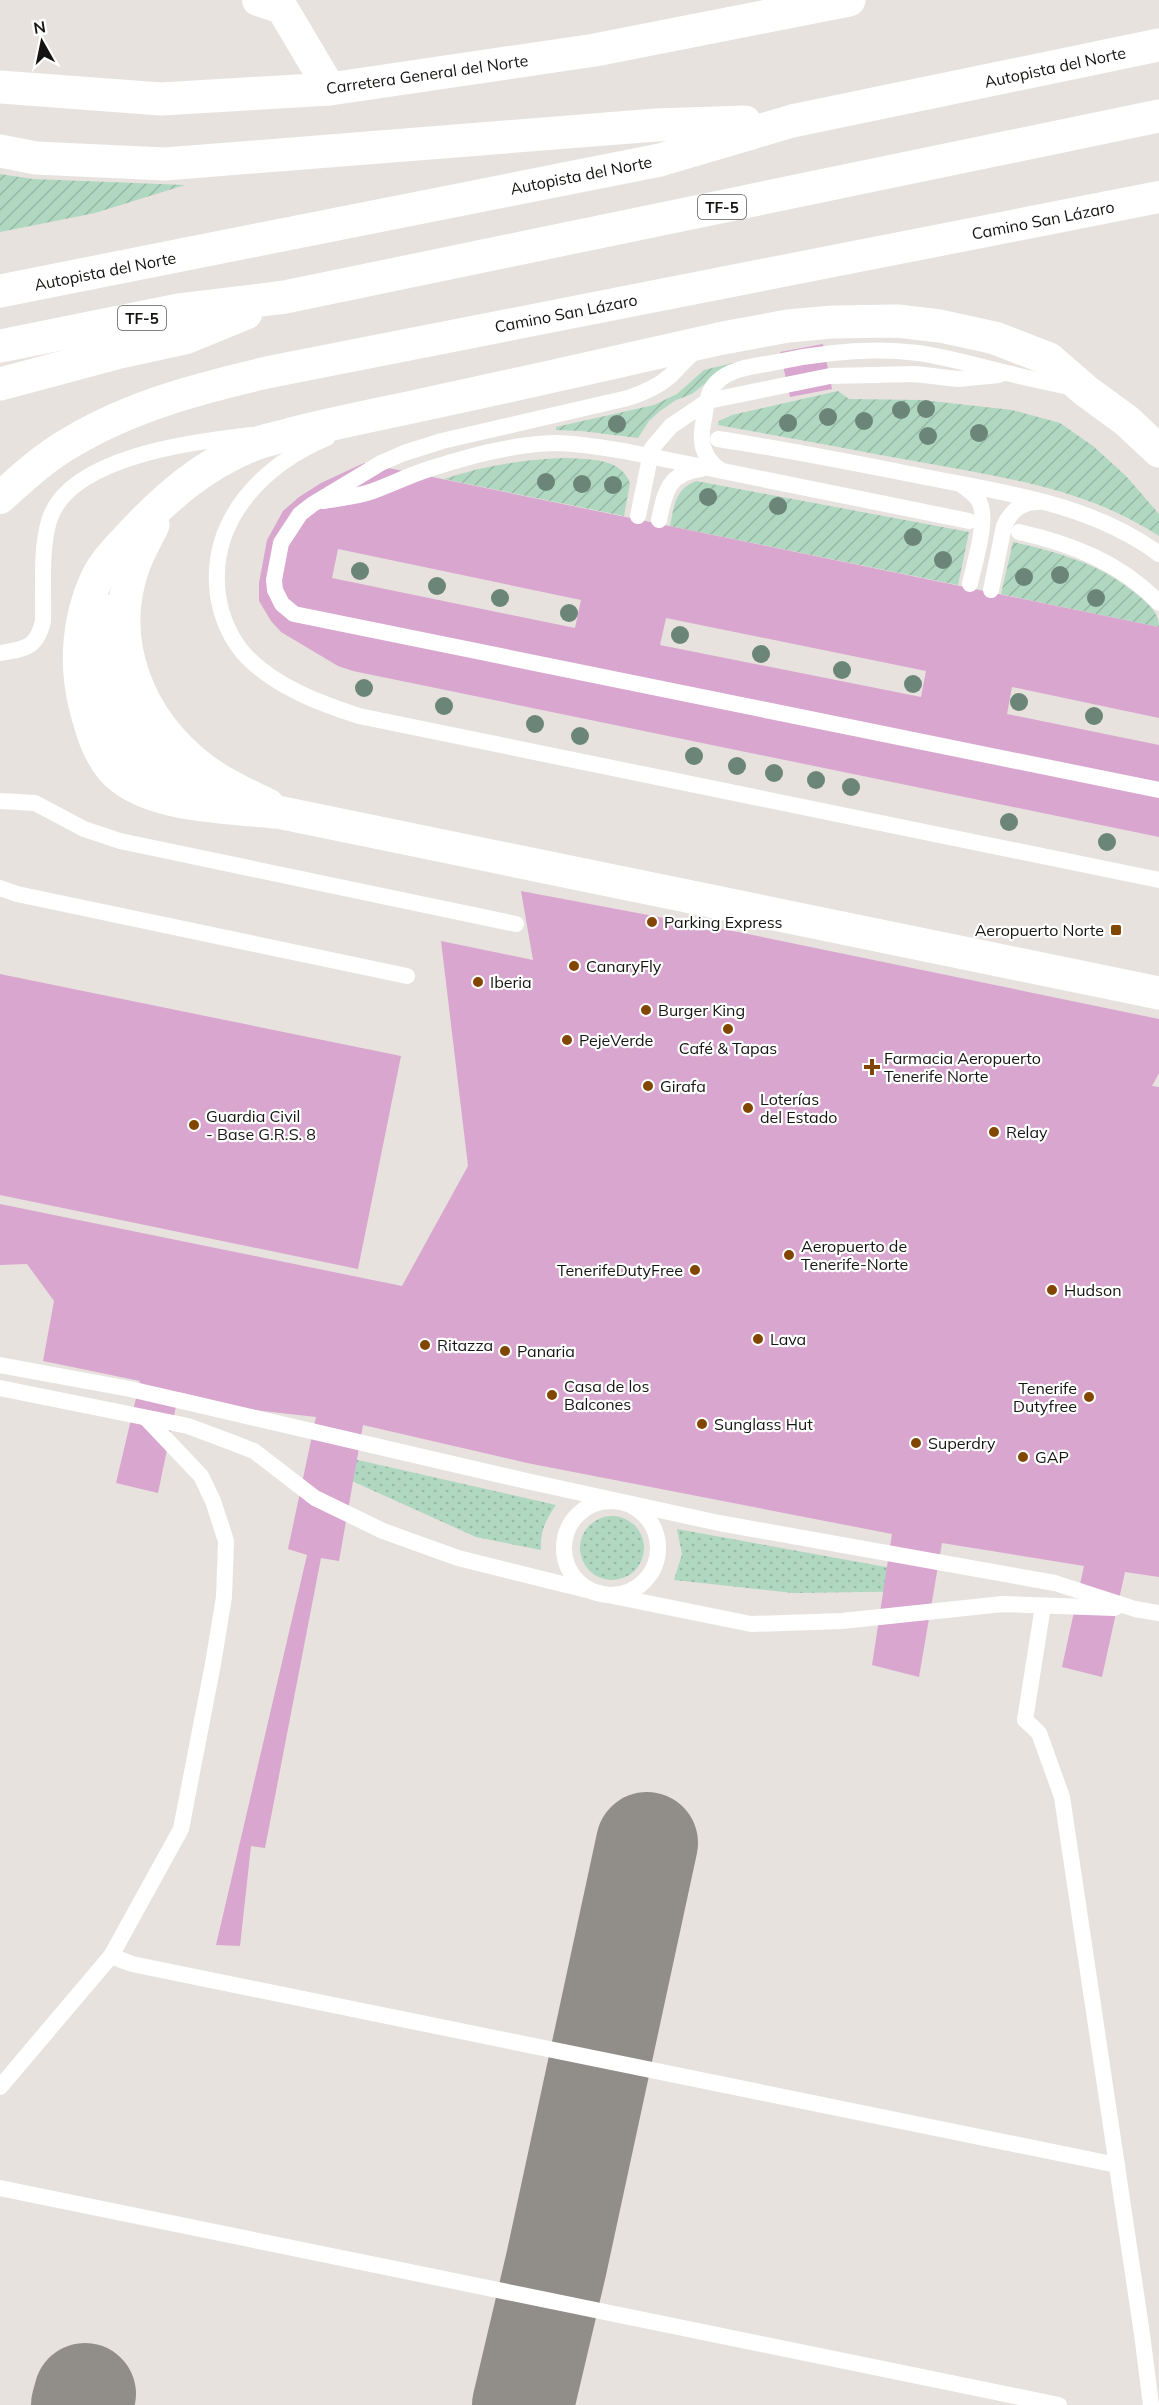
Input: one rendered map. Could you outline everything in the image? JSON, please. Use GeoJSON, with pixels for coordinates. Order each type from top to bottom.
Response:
{"type":"FeatureCollection","features":[{"type":"Feature","properties":{"kind":"main road","name":"Carretera General del Norte"},"geometry":{"type":"LineString","coordinates":[[0,87],[160,99],[330,89],[595,50],[849,0]]}},
{"type":"Feature","properties":{"kind":"main road","name":"Autopista del Norte"},"geometry":{"type":"LineString","coordinates":[[0,291],[660,160],[792,121],[1159,45]]}},
{"type":"Feature","properties":{"kind":"main road","name":"TF-5"},"geometry":{"type":"LineString","coordinates":[[0,346],[179,310],[285,297],[1159,116]]}},
{"type":"Feature","properties":{"kind":"main road"},"geometry":{"type":"LineString","coordinates":[[0,151],[36,158],[165,164],[656,125],[792,121]]}},
{"type":"Feature","properties":{"kind":"main road"},"geometry":{"type":"LineString","coordinates":[[0,384],[116,353],[185,338],[285,297]]}},
{"type":"Feature","properties":{"kind":"main road"},"geometry":{"type":"LineString","coordinates":[[1159,451],[1127,421],[1086,391],[1049,359],[995,338],[940,326],[897,321],[832,322],[788,326],[723,338],[323,425],[252,445],[211,465],[185,483],[147,517],[111,557],[96,578],[80,637],[79,670],[83,697],[98,746],[111,768],[143,791],[208,805],[282,814],[1159,993]]}},
{"type":"Feature","properties":{"kind":"main road"},"geometry":{"type":"LineString","coordinates":[[185,483],[156,519],[135,562],[124,622],[127,651],[134,678],[144,704],[161,728],[183,752],[205,771],[282,814]]}},
{"type":"Feature","properties":{"kind":"street"},"geometry":{"type":"LineString","coordinates":[[258,0],[282,8],[330,89]]}},
{"type":"Feature","properties":{"kind":"street","name":"Camino San Lázaro"},"geometry":{"type":"LineString","coordinates":[[0,498],[40,463],[73,441],[146,406],[194,390],[269,372],[1159,197]]}},
{"type":"Feature","properties":{"kind":"lane"},"geometry":{"type":"LineString","coordinates":[[723,338],[697,350],[686,358],[669,378],[645,392],[628,398],[442,441],[389,460],[349,482],[300,513],[285,533],[274,580],[278,598],[294,614],[1159,790]]}},
{"type":"Feature","properties":{"kind":"lane"},"geometry":{"type":"LineString","coordinates":[[716,470],[702,448],[702,431],[708,401],[711,390],[717,382],[740,369],[845,351],[917,353],[963,361],[1008,374],[1086,391]]}},
{"type":"Feature","properties":{"kind":"lane"},"geometry":{"type":"LineString","coordinates":[[638,516],[652,448],[662,435],[680,419],[708,401],[830,376],[915,374],[958,379],[1008,374]]}},
{"type":"Feature","properties":{"kind":"lane"},"geometry":{"type":"LineString","coordinates":[[427,404],[350,429],[311,445],[282,462],[259,482],[236,511],[222,539],[216,579],[219,602],[234,640],[246,656],[294,691],[359,716],[1159,880]]}},
{"type":"Feature","properties":{"kind":"lane"},"geometry":{"type":"LineString","coordinates":[[0,653],[25,649],[34,643],[40,634],[43,621],[46,537],[50,519],[56,505],[67,492],[86,477],[108,465],[132,457],[213,440],[323,425]]}},
{"type":"Feature","properties":{"kind":"lane"},"geometry":{"type":"LineString","coordinates":[[718,439],[1056,504],[1110,525],[1159,554]]}},
{"type":"Feature","properties":{"kind":"lane"},"geometry":{"type":"LineString","coordinates":[[322,501],[358,495],[431,468],[529,445],[578,444],[969,521]]}},
{"type":"Feature","properties":{"kind":"lane"},"geometry":{"type":"LineString","coordinates":[[659,520],[664,496],[668,486],[675,478],[684,472],[716,470]]}},
{"type":"Feature","properties":{"kind":"lane"},"geometry":{"type":"LineString","coordinates":[[961,484],[973,493],[982,508],[983,521],[970,584]]}},
{"type":"Feature","properties":{"kind":"lane"},"geometry":{"type":"LineString","coordinates":[[991,590],[1004,526],[1008,518],[1021,505],[1043,502]]}},
{"type":"Feature","properties":{"kind":"lane"},"geometry":{"type":"LineString","coordinates":[[1019,532],[1075,548],[1101,560],[1127,574],[1159,603]]}},
{"type":"Feature","properties":{"kind":"lane"},"geometry":{"type":"LineString","coordinates":[[0,801],[35,803],[84,829],[120,841],[516,924]]}},
{"type":"Feature","properties":{"kind":"lane"},"geometry":{"type":"LineString","coordinates":[[0,888],[8,893],[407,976]]}},
{"type":"Feature","properties":{"kind":"lane"},"geometry":{"type":"LineString","coordinates":[[0,1365],[130,1389],[731,1526],[1055,1583],[1136,1609],[1159,1613]]}},
{"type":"Feature","properties":{"kind":"lane"},"geometry":{"type":"LineString","coordinates":[[0,1388],[188,1426],[254,1451],[315,1498],[383,1531],[458,1558],[603,1594],[751,1624],[843,1621],[1003,1604],[1136,1609]]}},
{"type":"Feature","properties":{"kind":"lane"},"geometry":{"type":"LineString","coordinates":[[0,2087],[111,1956],[181,1829],[224,1597],[226,1541],[213,1501],[201,1476],[146,1418]]}},
{"type":"Feature","properties":{"kind":"lane"},"geometry":{"type":"LineString","coordinates":[[602,1501],[618,1501],[632,1505],[644,1514],[653,1526],[658,1540],[658,1555],[645,1581],[618,1594],[603,1594],[588,1589],[575,1578],[567,1564],[564,1548],[566,1532],[574,1518],[586,1508],[602,1501]]}},
{"type":"Feature","properties":{"kind":"lane"},"geometry":{"type":"LineString","coordinates":[[1043,1606],[1025,1720],[1039,1734],[1062,1797],[1151,2405]]}},
{"type":"Feature","properties":{"kind":"lane"},"geometry":{"type":"LineString","coordinates":[[111,1956],[132,1964],[1117,2165]]}},
{"type":"Feature","properties":{"kind":"lane"},"geometry":{"type":"LineString","coordinates":[[0,2188],[1059,2405]]}},
{"type":"Feature","properties":{"kind":"green space"},"geometry":{"type":"Polygon","coordinates":[[[0,174],[33,179],[185,185],[95,213],[0,232],[0,174]]]}},
{"type":"Feature","properties":{"kind":"green space"},"geometry":{"type":"Polygon","coordinates":[[[733,363],[692,394],[676,400],[660,411],[649,421],[638,438],[556,430],[556,427],[654,405],[677,394],[704,370],[733,363]]]}},
{"type":"Feature","properties":{"kind":"green space"},"geometry":{"type":"Polygon","coordinates":[[[838,391],[849,399],[922,400],[1012,410],[1060,423],[1093,446],[1126,476],[1159,514],[1159,536],[1103,506],[1044,487],[718,425],[719,421],[732,415],[838,391]]]}},
{"type":"Feature","properties":{"kind":"green space"},"geometry":{"type":"Polygon","coordinates":[[[567,458],[603,461],[619,468],[630,483],[624,516],[444,479],[504,464],[567,458]]]}},
{"type":"Feature","properties":{"kind":"green space"},"geometry":{"type":"Polygon","coordinates":[[[696,481],[969,532],[958,585],[670,526],[674,505],[680,493],[696,481]]]}},
{"type":"Feature","properties":{"kind":"green space"},"geometry":{"type":"Polygon","coordinates":[[[1013,542],[1080,561],[1111,576],[1144,600],[1156,614],[1159,627],[1001,594],[1013,542]]]}},
{"type":"Feature","properties":{"kind":"green space"},"geometry":{"type":"Polygon","coordinates":[[[349,1458],[556,1505],[544,1526],[541,1550],[476,1537],[352,1481],[349,1458]]]}},
{"type":"Feature","properties":{"kind":"green space"},"geometry":{"type":"Polygon","coordinates":[[[612,1516],[630,1522],[638,1530],[644,1548],[638,1566],[630,1574],[612,1580],[594,1574],[586,1566],[580,1548],[586,1530],[594,1522],[612,1516]]]}},
{"type":"Feature","properties":{"kind":"green space"},"geometry":{"type":"Polygon","coordinates":[[[677,1529],[930,1575],[933,1591],[793,1593],[674,1580],[682,1554],[677,1529]]]}},
{"type":"Feature","properties":{"kind":"building"},"geometry":{"type":"Polygon","coordinates":[[[823,344],[832,389],[790,397],[780,352],[823,344]]]}},
{"type":"Feature","properties":{"kind":"building"},"geometry":{"type":"Polygon","coordinates":[[[364,463],[1159,627],[1159,718],[1012,687],[1007,714],[1159,745],[1159,837],[353,671],[338,666],[281,632],[259,601],[259,583],[267,540],[283,511],[321,483],[364,463]],[[338,549],[332,578],[575,628],[581,600],[338,549]],[[666,618],[660,645],[921,697],[926,671],[666,618]]]}},
{"type":"Feature","properties":{"kind":"building","name":"Aeropuerto de Tenerife-Norte"},"geometry":{"type":"Polygon","coordinates":[[[521,891],[738,932],[1159,1019],[1159,1073],[1152,1086],[1159,1087],[1159,1577],[1125,1572],[1102,1677],[1062,1667],[1084,1566],[942,1543],[919,1677],[872,1665],[892,1534],[527,1463],[363,1425],[339,1561],[321,1558],[265,1848],[251,1846],[240,1946],[216,1945],[307,1555],[288,1549],[316,1417],[254,1410],[179,1392],[158,1493],[116,1483],[140,1381],[43,1361],[54,1301],[27,1264],[0,1265],[0,1204],[402,1286],[468,1166],[441,941],[533,960],[521,891]]]}},
{"type":"Feature","properties":{"kind":"building","name":"Guardia Civil - Base G.R.S. 8"},"geometry":{"type":"Polygon","coordinates":[[[0,974],[401,1056],[358,1269],[0,1195],[0,974]]]}},
{"type":"Feature","properties":{"kind":"taxiway"},"geometry":{"type":"LineString","coordinates":[[523,2405],[556,2265],[647,1843]]}},
{"type":"Feature","properties":{"kind":"taxiway"},"geometry":{"type":"LineString","coordinates":[[82,2405],[85,2394]]}},
{"type":"Feature","properties":{"kind":"place","name":"Parking Express"},"geometry":{"type":"Point","coordinates":[652,922]}},
{"type":"Feature","properties":{"kind":"place","name":"Aeropuerto Norte"},"geometry":{"type":"Point","coordinates":[1116,930]}},
{"type":"Feature","properties":{"kind":"place","name":"CanaryFly"},"geometry":{"type":"Point","coordinates":[574,966]}},
{"type":"Feature","properties":{"kind":"place","name":"Iberia"},"geometry":{"type":"Point","coordinates":[478,982]}},
{"type":"Feature","properties":{"kind":"place","name":"Burger King"},"geometry":{"type":"Point","coordinates":[646,1010]}},
{"type":"Feature","properties":{"kind":"place","name":"Café & Tapas"},"geometry":{"type":"Point","coordinates":[728,1029]}},
{"type":"Feature","properties":{"kind":"place","name":"PejeVerde"},"geometry":{"type":"Point","coordinates":[567,1040]}},
{"type":"Feature","properties":{"kind":"place","name":"Farmacia Aeropuerto Tenerife Norte"},"geometry":{"type":"Point","coordinates":[872,1067]}},
{"type":"Feature","properties":{"kind":"place","name":"Girafa"},"geometry":{"type":"Point","coordinates":[648,1086]}},
{"type":"Feature","properties":{"kind":"place","name":"Loterías del Estado"},"geometry":{"type":"Point","coordinates":[748,1108]}},
{"type":"Feature","properties":{"kind":"place","name":"Guardia Civil - Base G.R.S. 8"},"geometry":{"type":"Point","coordinates":[194,1125]}},
{"type":"Feature","properties":{"kind":"place","name":"Relay"},"geometry":{"type":"Point","coordinates":[994,1132]}},
{"type":"Feature","properties":{"kind":"place","name":"Aeropuerto de Tenerife-Norte"},"geometry":{"type":"Point","coordinates":[789,1255]}},
{"type":"Feature","properties":{"kind":"place","name":"TenerifeDutyFree"},"geometry":{"type":"Point","coordinates":[695,1270]}},
{"type":"Feature","properties":{"kind":"place","name":"Hudson"},"geometry":{"type":"Point","coordinates":[1052,1290]}},
{"type":"Feature","properties":{"kind":"place","name":"Lava"},"geometry":{"type":"Point","coordinates":[758,1339]}},
{"type":"Feature","properties":{"kind":"place","name":"Ritazza"},"geometry":{"type":"Point","coordinates":[425,1345]}},
{"type":"Feature","properties":{"kind":"place","name":"Panaria"},"geometry":{"type":"Point","coordinates":[505,1351]}},
{"type":"Feature","properties":{"kind":"place","name":"Casa de los Balcones"},"geometry":{"type":"Point","coordinates":[552,1395]}},
{"type":"Feature","properties":{"kind":"place","name":"Tenerife Dutyfree"},"geometry":{"type":"Point","coordinates":[1089,1397]}},
{"type":"Feature","properties":{"kind":"place","name":"Sunglass Hut"},"geometry":{"type":"Point","coordinates":[702,1424]}},
{"type":"Feature","properties":{"kind":"place","name":"Superdry"},"geometry":{"type":"Point","coordinates":[916,1443]}},
{"type":"Feature","properties":{"kind":"place","name":"GAP"},"geometry":{"type":"Point","coordinates":[1023,1457]}}]}
